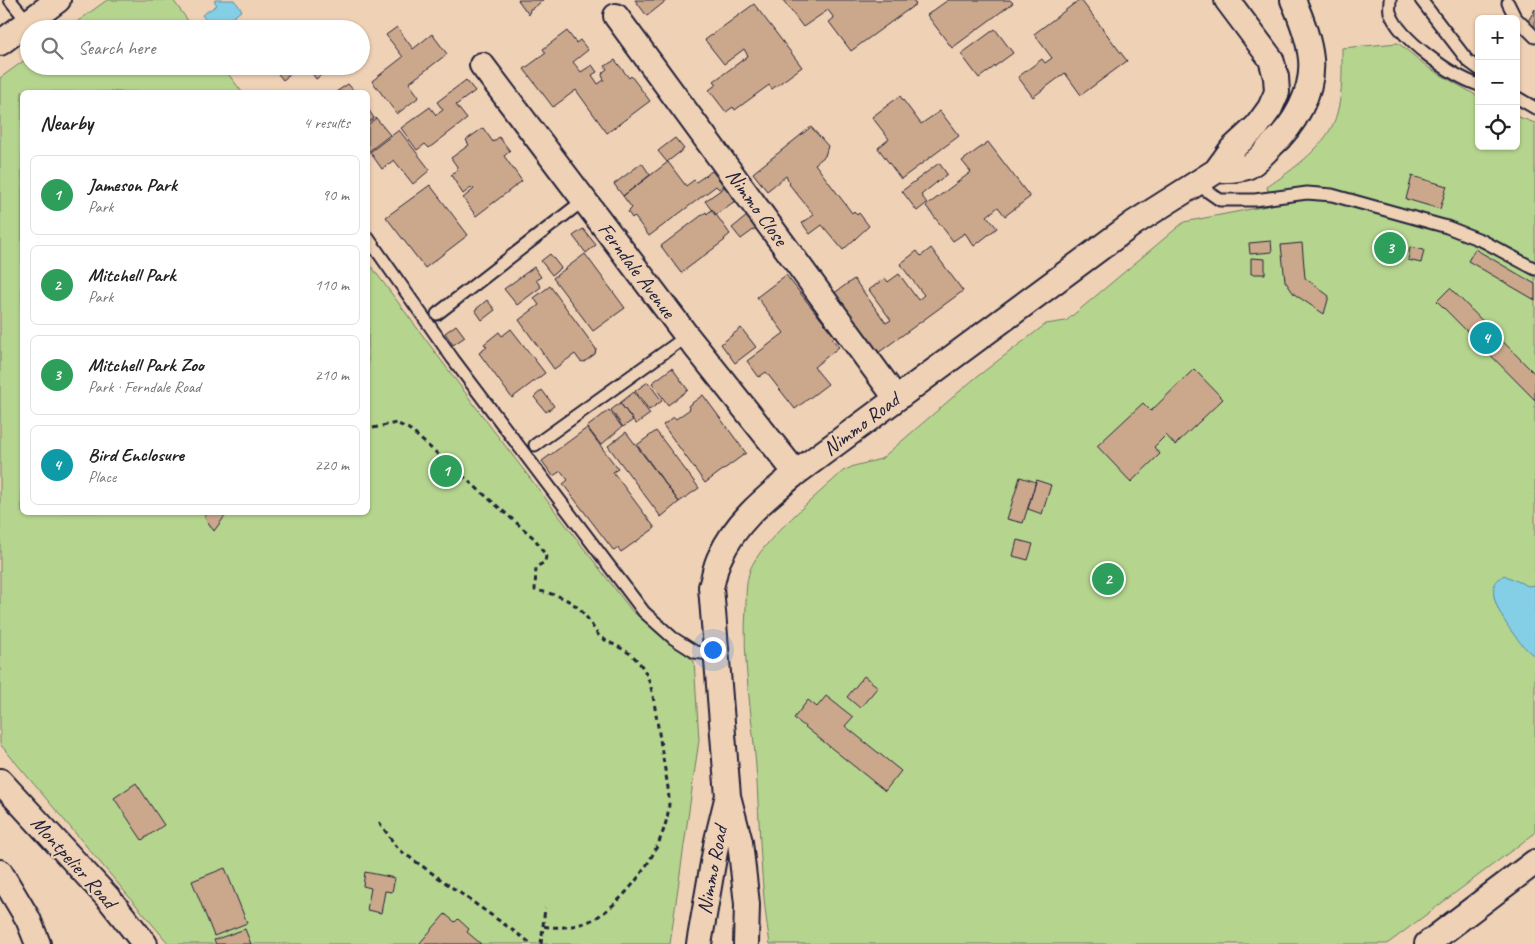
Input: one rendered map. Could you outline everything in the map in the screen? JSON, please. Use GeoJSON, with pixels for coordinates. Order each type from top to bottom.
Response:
{"type":"FeatureCollection","features":[{"type":"Feature","properties":{"kind":"street"},"geometry":{"type":"LineString","coordinates":[[31,20],[58,0]]}},
{"type":"Feature","properties":{"kind":"street"},"geometry":{"type":"LineString","coordinates":[[1216,170],[1232,149],[1257,126],[1270,108],[1277,92],[1276,77],[1271,59],[1227,0]]}},
{"type":"Feature","properties":{"kind":"street"},"geometry":{"type":"LineString","coordinates":[[1216,170],[1248,167],[1277,141],[1301,107],[1310,82],[1311,59],[1305,32],[1293,0]]}},
{"type":"Feature","properties":{"kind":"street","name":"Nimmo Close"},"geometry":{"type":"LineString","coordinates":[[616,16],[896,398]]}},
{"type":"Feature","properties":{"kind":"street"},"geometry":{"type":"LineString","coordinates":[[0,44],[20,28]]}},
{"type":"Feature","properties":{"kind":"street","name":"Ferndale Avenue"},"geometry":{"type":"LineString","coordinates":[[482,65],[687,336],[796,473]]}},
{"type":"Feature","properties":{"kind":"street","name":"Nimmo Road"},"geometry":{"type":"LineString","coordinates":[[746,944],[747,904],[740,842],[728,796],[711,587],[719,558],[736,529],[757,506],[796,473],[896,398],[1134,223],[1216,170]]}},
{"type":"Feature","properties":{"kind":"street","name":"Montpelier Road"},"geometry":{"type":"LineString","coordinates":[[0,781],[110,900],[145,944]]}},
{"type":"Feature","properties":{"kind":"street","name":"Nimmo Road"},"geometry":{"type":"LineString","coordinates":[[699,944],[717,840],[728,796]]}},
{"type":"Feature","properties":{"kind":"street"},"geometry":{"type":"LineString","coordinates":[[1427,944],[1535,862]]}},
{"type":"Feature","properties":{"kind":"street"},"geometry":{"type":"LineString","coordinates":[[0,872],[28,919],[38,944]]}},
{"type":"Feature","properties":{"kind":"lane"},"geometry":{"type":"LineString","coordinates":[[10,0],[26,20]]}},
{"type":"Feature","properties":{"kind":"lane"},"geometry":{"type":"LineString","coordinates":[[1390,0],[1390,11],[1396,24],[1408,38],[1455,75],[1475,83]]}},
{"type":"Feature","properties":{"kind":"lane"},"geometry":{"type":"LineString","coordinates":[[1421,0],[1468,61],[1475,66]]}},
{"type":"Feature","properties":{"kind":"lane"},"geometry":{"type":"LineString","coordinates":[[1508,3],[1515,17],[1535,37]]}},
{"type":"Feature","properties":{"kind":"lane"},"geometry":{"type":"LineString","coordinates":[[1520,99],[1535,108]]}},
{"type":"Feature","properties":{"kind":"lane"},"geometry":{"type":"LineString","coordinates":[[1197,184],[1220,200],[1255,200],[1307,193],[1332,195],[1447,226],[1483,241],[1535,269]]}},
{"type":"Feature","properties":{"kind":"lane"},"geometry":{"type":"LineString","coordinates":[[437,314],[584,200]]}},
{"type":"Feature","properties":{"kind":"lane"},"geometry":{"type":"LineString","coordinates":[[370,241],[459,367],[644,612],[673,638],[695,652],[716,655]]}},
{"type":"Feature","properties":{"kind":"lane"},"geometry":{"type":"LineString","coordinates":[[535,445],[687,336]]}},
{"type":"Feature","properties":{"kind":"path"},"geometry":{"type":"LineString","coordinates":[[373,428],[396,423],[409,430],[535,539],[546,556],[545,562],[536,567],[536,590],[561,596],[573,603],[588,619],[596,633],[637,660],[649,679],[669,802],[661,840],[653,855],[626,892],[608,909],[592,920],[577,925],[556,928],[543,926]]}},
{"type":"Feature","properties":{"kind":"path"},"geometry":{"type":"LineString","coordinates":[[379,822],[398,849],[532,944]]}},
{"type":"Feature","properties":{"kind":"path"},"geometry":{"type":"LineString","coordinates":[[541,944],[545,908]]}},
{"type":"Feature","properties":{"kind":"green space"},"geometry":{"type":"Polygon","coordinates":[[[107,0],[173,0],[187,20],[79,20],[107,0]]]}},
{"type":"Feature","properties":{"kind":"green space"},"geometry":{"type":"Polygon","coordinates":[[[1398,43],[1429,68],[1475,95],[1475,150],[1520,150],[1520,117],[1535,123],[1535,833],[1387,944],[770,944],[762,878],[756,766],[745,647],[747,584],[750,570],[756,558],[778,532],[843,471],[881,459],[974,379],[1046,324],[1066,321],[1184,222],[1272,205],[1267,187],[1308,156],[1318,146],[1333,124],[1340,97],[1342,48],[1398,43]]]}},
{"type":"Feature","properties":{"kind":"green space"},"geometry":{"type":"Polygon","coordinates":[[[20,64],[20,75],[229,75],[240,90],[20,90],[20,515],[370,515],[370,265],[493,430],[632,611],[694,661],[699,740],[670,944],[169,944],[0,744],[0,78],[20,64]]]}},
{"type":"Feature","properties":{"kind":"water"},"geometry":{"type":"Polygon","coordinates":[[[234,0],[242,10],[230,20],[206,20],[202,15],[217,5],[214,1],[234,0]]]}},
{"type":"Feature","properties":{"kind":"water"},"geometry":{"type":"Polygon","coordinates":[[[1504,575],[1528,586],[1535,585],[1535,656],[1514,635],[1496,604],[1494,595],[1495,585],[1504,575]]]}},
{"type":"Feature","properties":{"kind":"building"},"geometry":{"type":"Polygon","coordinates":[[[518,0],[543,0],[530,9],[529,15],[518,0]]]}},
{"type":"Feature","properties":{"kind":"building"},"geometry":{"type":"Polygon","coordinates":[[[635,0],[667,0],[647,16],[635,0]]]}},
{"type":"Feature","properties":{"kind":"building"},"geometry":{"type":"Polygon","coordinates":[[[783,0],[913,0],[916,4],[851,51],[829,22],[834,18],[828,10],[803,27],[783,0]]]}},
{"type":"Feature","properties":{"kind":"building"},"geometry":{"type":"Polygon","coordinates":[[[948,0],[1010,0],[1013,3],[952,48],[927,15],[948,0]]]}},
{"type":"Feature","properties":{"kind":"building"},"geometry":{"type":"Polygon","coordinates":[[[1081,0],[1127,61],[1081,95],[1065,73],[1033,97],[1018,77],[1042,59],[1045,63],[1052,58],[1034,34],[1081,0]]]}},
{"type":"Feature","properties":{"kind":"building"},"geometry":{"type":"Polygon","coordinates":[[[754,4],[802,67],[772,89],[769,85],[735,110],[733,107],[726,112],[709,90],[717,84],[714,81],[748,56],[744,49],[724,64],[705,40],[754,4]]]}},
{"type":"Feature","properties":{"kind":"building"},"geometry":{"type":"Polygon","coordinates":[[[1535,9],[1535,28],[1527,23],[1535,9]]]}},
{"type":"Feature","properties":{"kind":"building"},"geometry":{"type":"Polygon","coordinates":[[[397,27],[413,49],[432,34],[447,54],[409,83],[419,97],[397,114],[372,81],[403,57],[386,35],[397,27]]]}},
{"type":"Feature","properties":{"kind":"building"},"geometry":{"type":"Polygon","coordinates":[[[995,29],[1013,53],[979,78],[961,54],[995,29]]]}},
{"type":"Feature","properties":{"kind":"building"},"geometry":{"type":"Polygon","coordinates":[[[567,31],[576,43],[580,40],[588,50],[573,62],[581,72],[592,65],[597,72],[592,75],[598,84],[604,80],[602,75],[607,69],[605,66],[615,60],[629,78],[631,76],[650,101],[607,133],[576,90],[553,107],[524,69],[546,53],[543,49],[567,31]]]}},
{"type":"Feature","properties":{"kind":"building"},"geometry":{"type":"Polygon","coordinates":[[[279,75],[289,75],[283,80],[279,75]]]}},
{"type":"Feature","properties":{"kind":"building"},"geometry":{"type":"Polygon","coordinates":[[[313,75],[321,75],[316,79],[313,75]]]}},
{"type":"Feature","properties":{"kind":"building"},"geometry":{"type":"Polygon","coordinates":[[[466,80],[475,91],[456,105],[467,119],[429,148],[425,144],[417,150],[401,128],[430,107],[436,115],[443,110],[437,102],[466,80]]]}},
{"type":"Feature","properties":{"kind":"building"},"geometry":{"type":"Polygon","coordinates":[[[348,84],[353,90],[339,90],[348,84]]]}},
{"type":"Feature","properties":{"kind":"building"},"geometry":{"type":"Polygon","coordinates":[[[900,96],[921,124],[940,111],[959,136],[901,179],[878,148],[889,139],[872,117],[900,96]]]}},
{"type":"Feature","properties":{"kind":"building"},"geometry":{"type":"Polygon","coordinates":[[[370,112],[374,118],[370,121],[370,112]]]}},
{"type":"Feature","properties":{"kind":"building"},"geometry":{"type":"Polygon","coordinates":[[[376,118],[390,135],[370,150],[370,123],[376,118]]]}},
{"type":"Feature","properties":{"kind":"building"},"geometry":{"type":"Polygon","coordinates":[[[811,127],[828,146],[825,156],[815,164],[852,213],[854,211],[857,215],[859,213],[869,226],[843,250],[822,225],[810,234],[802,223],[814,215],[789,184],[786,176],[767,191],[753,173],[811,127]]]}},
{"type":"Feature","properties":{"kind":"building"},"geometry":{"type":"Polygon","coordinates":[[[483,128],[493,142],[499,137],[510,151],[504,156],[522,181],[476,216],[463,198],[474,189],[472,187],[463,194],[451,175],[458,168],[451,158],[469,145],[466,140],[483,128]]]}},
{"type":"Feature","properties":{"kind":"building"},"geometry":{"type":"Polygon","coordinates":[[[399,130],[430,170],[413,184],[394,160],[382,169],[370,152],[399,130]]]}},
{"type":"Feature","properties":{"kind":"building"},"geometry":{"type":"Polygon","coordinates":[[[675,138],[684,149],[667,162],[658,151],[675,138]]]}},
{"type":"Feature","properties":{"kind":"building"},"geometry":{"type":"Polygon","coordinates":[[[988,142],[1030,197],[1005,216],[998,207],[987,216],[997,228],[974,246],[965,233],[953,241],[926,206],[971,172],[962,161],[988,142]]]}},
{"type":"Feature","properties":{"kind":"building"},"geometry":{"type":"Polygon","coordinates":[[[668,162],[686,186],[694,180],[696,182],[712,171],[724,186],[719,189],[716,186],[649,236],[634,216],[632,218],[628,212],[632,208],[623,196],[668,162]]]}},
{"type":"Feature","properties":{"kind":"building"},"geometry":{"type":"Polygon","coordinates":[[[642,163],[650,175],[623,196],[614,184],[642,163]]]}},
{"type":"Feature","properties":{"kind":"building"},"geometry":{"type":"Polygon","coordinates":[[[939,163],[947,174],[921,195],[927,203],[917,211],[902,191],[939,163]]]}},
{"type":"Feature","properties":{"kind":"building"},"geometry":{"type":"Polygon","coordinates":[[[1412,176],[1447,186],[1440,209],[1406,199],[1412,176]]]}},
{"type":"Feature","properties":{"kind":"building"},"geometry":{"type":"Polygon","coordinates":[[[430,185],[468,235],[425,268],[386,217],[430,185]]]}},
{"type":"Feature","properties":{"kind":"building"},"geometry":{"type":"Polygon","coordinates":[[[725,187],[735,201],[715,215],[705,201],[725,187]]]}},
{"type":"Feature","properties":{"kind":"building"},"geometry":{"type":"Polygon","coordinates":[[[712,209],[730,234],[725,240],[681,273],[661,246],[712,209]]]}},
{"type":"Feature","properties":{"kind":"building"},"geometry":{"type":"Polygon","coordinates":[[[747,216],[756,228],[741,239],[732,228],[747,216]]]}},
{"type":"Feature","properties":{"kind":"building"},"geometry":{"type":"Polygon","coordinates":[[[583,229],[596,245],[586,253],[573,236],[583,229]]]}},
{"type":"Feature","properties":{"kind":"building"},"geometry":{"type":"Polygon","coordinates":[[[1271,241],[1272,252],[1250,254],[1249,243],[1271,241]]]}},
{"type":"Feature","properties":{"kind":"building"},"geometry":{"type":"Polygon","coordinates":[[[1302,243],[1305,278],[1329,296],[1324,314],[1294,294],[1285,281],[1281,245],[1302,243]]]}},
{"type":"Feature","properties":{"kind":"building"},"geometry":{"type":"Polygon","coordinates":[[[1410,247],[1424,250],[1421,263],[1408,260],[1410,247]]]}},
{"type":"Feature","properties":{"kind":"building"},"geometry":{"type":"Polygon","coordinates":[[[931,248],[963,291],[878,353],[833,294],[854,279],[886,323],[891,320],[869,290],[885,278],[888,282],[899,274],[918,300],[924,295],[900,264],[917,251],[921,256],[931,248]]]}},
{"type":"Feature","properties":{"kind":"building"},"geometry":{"type":"Polygon","coordinates":[[[1475,249],[1535,284],[1535,300],[1468,261],[1475,249]]]}},
{"type":"Feature","properties":{"kind":"building"},"geometry":{"type":"Polygon","coordinates":[[[550,254],[561,268],[552,275],[541,261],[550,254]]]}},
{"type":"Feature","properties":{"kind":"building"},"geometry":{"type":"Polygon","coordinates":[[[585,254],[625,308],[593,331],[553,278],[585,254]]]}},
{"type":"Feature","properties":{"kind":"building"},"geometry":{"type":"Polygon","coordinates":[[[1251,258],[1265,259],[1265,274],[1251,274],[1251,258]]]}},
{"type":"Feature","properties":{"kind":"building"},"geometry":{"type":"Polygon","coordinates":[[[534,267],[541,277],[536,280],[541,287],[517,305],[504,289],[534,267]]]}},
{"type":"Feature","properties":{"kind":"building"},"geometry":{"type":"Polygon","coordinates":[[[786,275],[835,337],[832,339],[839,347],[814,367],[828,384],[795,409],[766,372],[759,377],[747,361],[784,333],[757,297],[786,275]]]}},
{"type":"Feature","properties":{"kind":"building"},"geometry":{"type":"Polygon","coordinates":[[[550,286],[596,349],[595,354],[584,362],[580,361],[575,354],[554,369],[519,320],[539,305],[534,298],[550,286]]]}},
{"type":"Feature","properties":{"kind":"building"},"geometry":{"type":"Polygon","coordinates":[[[1450,288],[1535,374],[1535,400],[1437,301],[1450,288]]]}},
{"type":"Feature","properties":{"kind":"building"},"geometry":{"type":"Polygon","coordinates":[[[487,300],[495,310],[482,320],[475,310],[487,300]]]}},
{"type":"Feature","properties":{"kind":"building"},"geometry":{"type":"Polygon","coordinates":[[[456,325],[465,337],[453,345],[445,333],[456,325]]]}},
{"type":"Feature","properties":{"kind":"building"},"geometry":{"type":"Polygon","coordinates":[[[741,328],[756,347],[735,363],[721,344],[741,328]]]}},
{"type":"Feature","properties":{"kind":"building"},"geometry":{"type":"Polygon","coordinates":[[[511,329],[545,373],[512,398],[479,353],[487,347],[484,344],[499,332],[502,336],[511,329]]]}},
{"type":"Feature","properties":{"kind":"building"},"geometry":{"type":"Polygon","coordinates":[[[672,368],[688,390],[668,405],[652,383],[672,368]]]}},
{"type":"Feature","properties":{"kind":"building"},"geometry":{"type":"Polygon","coordinates":[[[1194,369],[1223,399],[1175,445],[1166,435],[1154,447],[1160,454],[1131,482],[1097,446],[1143,403],[1151,411],[1194,369]]]}},
{"type":"Feature","properties":{"kind":"building"},"geometry":{"type":"Polygon","coordinates":[[[648,382],[662,401],[649,410],[635,391],[648,382]]]}},
{"type":"Feature","properties":{"kind":"building"},"geometry":{"type":"Polygon","coordinates":[[[542,390],[554,406],[546,412],[534,397],[542,390]]]}},
{"type":"Feature","properties":{"kind":"building"},"geometry":{"type":"Polygon","coordinates":[[[634,392],[650,414],[636,424],[620,403],[634,392]]]}},
{"type":"Feature","properties":{"kind":"building"},"geometry":{"type":"Polygon","coordinates":[[[703,395],[746,453],[705,483],[663,425],[690,409],[688,406],[703,395]]]}},
{"type":"Feature","properties":{"kind":"building"},"geometry":{"type":"Polygon","coordinates":[[[620,403],[633,420],[623,427],[611,410],[620,403]]]}},
{"type":"Feature","properties":{"kind":"building"},"geometry":{"type":"Polygon","coordinates":[[[609,410],[622,427],[601,445],[587,427],[609,410]]]}},
{"type":"Feature","properties":{"kind":"building"},"geometry":{"type":"Polygon","coordinates":[[[587,428],[618,469],[613,472],[655,528],[621,552],[618,548],[614,551],[563,484],[568,480],[561,471],[553,476],[542,461],[587,428]]]}},
{"type":"Feature","properties":{"kind":"building"},"geometry":{"type":"Polygon","coordinates":[[[656,431],[699,488],[679,502],[637,445],[656,431]]]}},
{"type":"Feature","properties":{"kind":"building"},"geometry":{"type":"Polygon","coordinates":[[[626,432],[679,502],[661,517],[608,446],[626,432]]]}},
{"type":"Feature","properties":{"kind":"building"},"geometry":{"type":"Polygon","coordinates":[[[1020,477],[1036,482],[1023,523],[1007,519],[1020,477]]]}},
{"type":"Feature","properties":{"kind":"building"},"geometry":{"type":"Polygon","coordinates":[[[1036,480],[1051,485],[1042,514],[1028,509],[1036,480]]]}},
{"type":"Feature","properties":{"kind":"building"},"geometry":{"type":"Polygon","coordinates":[[[205,515],[226,515],[214,531],[205,515]]]}},
{"type":"Feature","properties":{"kind":"building"},"geometry":{"type":"Polygon","coordinates":[[[1017,540],[1033,544],[1028,560],[1013,556],[1017,540]]]}},
{"type":"Feature","properties":{"kind":"building"},"geometry":{"type":"Polygon","coordinates":[[[864,676],[878,687],[860,708],[847,697],[864,676]]]}},
{"type":"Feature","properties":{"kind":"building"},"geometry":{"type":"Polygon","coordinates":[[[826,696],[853,717],[845,726],[901,771],[885,791],[794,718],[808,700],[817,707],[826,696]]]}},
{"type":"Feature","properties":{"kind":"building"},"geometry":{"type":"Polygon","coordinates":[[[136,783],[164,825],[142,840],[114,798],[136,783]]]}},
{"type":"Feature","properties":{"kind":"building"},"geometry":{"type":"Polygon","coordinates":[[[225,868],[247,923],[214,936],[192,881],[225,868]]]}},
{"type":"Feature","properties":{"kind":"building"},"geometry":{"type":"Polygon","coordinates":[[[365,872],[395,878],[392,892],[385,891],[381,913],[367,910],[371,888],[363,886],[365,872]]]}},
{"type":"Feature","properties":{"kind":"building"},"geometry":{"type":"Polygon","coordinates":[[[445,914],[455,922],[458,919],[469,929],[467,932],[481,944],[419,944],[445,914]]]}},
{"type":"Feature","properties":{"kind":"building"},"geometry":{"type":"Polygon","coordinates":[[[245,929],[251,944],[216,944],[214,940],[245,929]]]}},
{"type":"Feature","properties":{"kind":"place","name":"Mitchell Park Zoo"},"geometry":{"type":"Point","coordinates":[1390,248]}},
{"type":"Feature","properties":{"kind":"place","name":"Bird Enclosure"},"geometry":{"type":"Point","coordinates":[1486,338]}},
{"type":"Feature","properties":{"kind":"place","name":"Jameson Park"},"geometry":{"type":"Point","coordinates":[446,471]}},
{"type":"Feature","properties":{"kind":"place","name":"Mitchell Park"},"geometry":{"type":"Point","coordinates":[1108,579]}}]}
